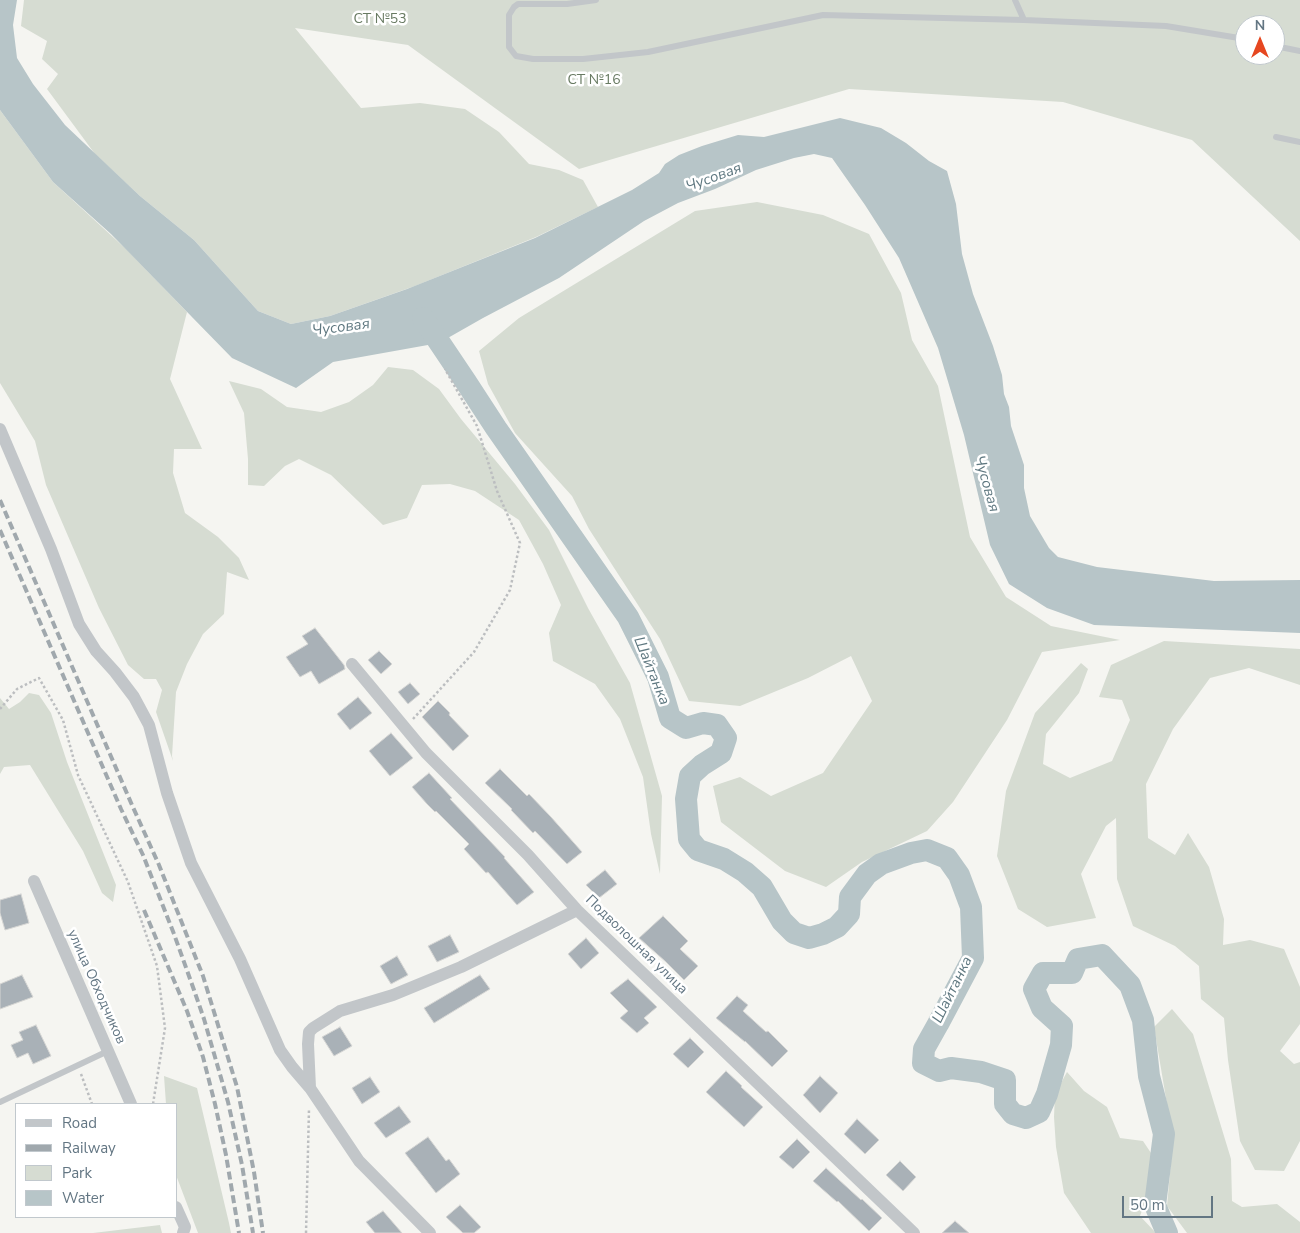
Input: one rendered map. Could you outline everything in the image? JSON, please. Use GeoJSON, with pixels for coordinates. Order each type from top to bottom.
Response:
{"type":"FeatureCollection","features":[{"type":"Feature","properties":{"kind":"street"},"geometry":{"type":"LineString","coordinates":[[0,429],[51,549],[79,624],[96,651],[134,697],[149,724],[167,792],[191,863],[240,959],[280,1050],[310,1088],[359,1161],[430,1233]]}},
{"type":"Feature","properties":{"kind":"street","name":"Подволошная улица"},"geometry":{"type":"LineString","coordinates":[[352,664],[426,753],[528,855],[577,910],[914,1233]]}},
{"type":"Feature","properties":{"kind":"street","name":"улица Обходчиков"},"geometry":{"type":"LineString","coordinates":[[34,882],[131,1103]]}},
{"type":"Feature","properties":{"kind":"street"},"geometry":{"type":"LineString","coordinates":[[310,1088],[308,1044],[309,1032],[313,1028],[340,1011],[394,995],[461,967],[577,910]]}},
{"type":"Feature","properties":{"kind":"street"},"geometry":{"type":"LineString","coordinates":[[178,1213],[184,1230]]}},
{"type":"Feature","properties":{"kind":"lane"},"geometry":{"type":"LineString","coordinates":[[596,0],[567,4],[518,4],[509,15],[509,47],[516,56],[533,59],[584,59],[648,52],[823,15],[1166,26],[1235,37]]}},
{"type":"Feature","properties":{"kind":"lane"},"geometry":{"type":"LineString","coordinates":[[1015,0],[1024,20]]}},
{"type":"Feature","properties":{"kind":"lane"},"geometry":{"type":"LineString","coordinates":[[1285,48],[1300,51]]}},
{"type":"Feature","properties":{"kind":"lane"},"geometry":{"type":"LineString","coordinates":[[1276,137],[1300,142]]}},
{"type":"Feature","properties":{"kind":"lane"},"geometry":{"type":"LineString","coordinates":[[0,1102],[108,1051]]}},
{"type":"Feature","properties":{"kind":"path"},"geometry":{"type":"LineString","coordinates":[[405,728],[474,652],[510,590],[520,543],[497,491],[478,426],[445,369]]}},
{"type":"Feature","properties":{"kind":"path"},"geometry":{"type":"LineString","coordinates":[[0,709],[17,690],[39,678],[63,720],[78,775],[128,882],[157,966],[165,1028],[152,1103]]}},
{"type":"Feature","properties":{"kind":"path"},"geometry":{"type":"LineString","coordinates":[[78,1066],[92,1103]]}},
{"type":"Feature","properties":{"kind":"path"},"geometry":{"type":"LineString","coordinates":[[306,1233],[310,1088]]}},
{"type":"Feature","properties":{"kind":"green space"},"geometry":{"type":"Polygon","coordinates":[[[24,0],[1300,0],[1300,241],[1192,140],[1063,102],[849,89],[579,169],[408,45],[295,28],[361,108],[420,103],[465,109],[499,132],[529,164],[559,170],[583,180],[598,207],[536,237],[415,286],[330,316],[291,324],[258,311],[194,240],[140,196],[95,154],[47,89],[58,74],[42,59],[47,41],[21,26],[24,0]]]}},
{"type":"Feature","properties":{"kind":"green space"},"geometry":{"type":"Polygon","coordinates":[[[0,110],[53,182],[126,249],[187,312],[170,379],[202,449],[174,449],[173,473],[185,513],[218,537],[239,558],[249,580],[227,572],[224,614],[203,634],[187,664],[176,692],[173,761],[156,712],[162,690],[156,679],[144,679],[128,665],[99,608],[46,485],[35,441],[0,383],[0,110]]]}},
{"type":"Feature","properties":{"kind":"green space"},"geometry":{"type":"Polygon","coordinates":[[[757,202],[823,215],[869,234],[901,293],[912,340],[938,386],[970,537],[1006,597],[1051,626],[1120,640],[1042,652],[1007,720],[953,802],[927,831],[862,862],[826,887],[785,871],[721,822],[713,786],[740,777],[771,796],[823,773],[872,701],[851,656],[808,678],[740,706],[689,701],[660,639],[589,529],[572,496],[515,433],[488,384],[479,351],[519,318],[695,211],[757,202]]]}},
{"type":"Feature","properties":{"kind":"green space"},"geometry":{"type":"Polygon","coordinates":[[[388,367],[413,370],[439,389],[549,530],[588,608],[630,683],[662,796],[660,874],[651,834],[643,777],[620,719],[595,684],[553,661],[549,633],[561,605],[543,564],[519,520],[475,491],[450,484],[422,485],[407,518],[383,525],[331,475],[299,459],[285,466],[264,486],[248,485],[244,413],[229,381],[261,389],[287,407],[321,412],[349,402],[373,385],[388,367]]]}},
{"type":"Feature","properties":{"kind":"green space"},"geometry":{"type":"Polygon","coordinates":[[[1164,641],[1300,649],[1300,685],[1249,668],[1210,678],[1173,729],[1146,784],[1148,838],[1175,855],[1188,833],[1209,867],[1224,919],[1223,945],[1250,940],[1284,949],[1300,987],[1300,1024],[1280,1051],[1294,1064],[1300,1062],[1300,1141],[1284,1171],[1255,1170],[1240,1141],[1224,1018],[1201,999],[1199,966],[1175,946],[1133,926],[1117,879],[1116,818],[1106,826],[1081,874],[1096,918],[1047,927],[1018,909],[997,856],[1006,791],[1035,713],[1081,663],[1088,669],[1079,693],[1046,734],[1043,764],[1070,778],[1112,761],[1130,720],[1122,700],[1099,697],[1111,665],[1164,641]]]}},
{"type":"Feature","properties":{"kind":"green space"},"geometry":{"type":"Polygon","coordinates":[[[29,693],[39,695],[51,713],[67,762],[116,885],[113,902],[102,893],[83,851],[30,765],[4,767],[0,774],[0,698],[9,709],[29,693]]]}},
{"type":"Feature","properties":{"kind":"green space"},"geometry":{"type":"Polygon","coordinates":[[[1172,1009],[1193,1034],[1231,1159],[1232,1201],[1242,1207],[1277,1204],[1300,1222],[1300,1233],[1187,1233],[1167,1206],[1173,1140],[1154,1027],[1172,1009]]]}},
{"type":"Feature","properties":{"kind":"green space"},"geometry":{"type":"Polygon","coordinates":[[[1067,1072],[1084,1091],[1107,1107],[1120,1138],[1143,1141],[1151,1153],[1153,1180],[1140,1216],[1156,1233],[1091,1233],[1064,1193],[1056,1147],[1054,1117],[1055,1094],[1067,1072]]]}},
{"type":"Feature","properties":{"kind":"green space"},"geometry":{"type":"Polygon","coordinates":[[[164,1076],[197,1088],[231,1233],[198,1233],[178,1180],[178,1103],[166,1103],[164,1076]]]}},
{"type":"Feature","properties":{"kind":"green space"},"geometry":{"type":"Polygon","coordinates":[[[160,1225],[162,1233],[93,1233],[160,1225]]]}},
{"type":"Feature","properties":{"kind":"water","name":"Чусовая"},"geometry":{"type":"Polygon","coordinates":[[[0,0],[17,0],[13,25],[17,58],[33,84],[65,125],[140,196],[194,240],[258,311],[291,324],[330,316],[407,289],[535,238],[632,190],[659,173],[665,164],[679,155],[702,146],[738,135],[764,137],[840,118],[881,128],[947,171],[956,204],[962,254],[973,294],[1002,375],[1011,426],[1024,465],[1024,488],[1030,516],[1049,548],[1058,557],[1097,567],[1214,581],[1300,580],[1300,633],[1094,625],[1047,608],[1009,584],[990,545],[964,435],[938,348],[899,258],[832,158],[814,154],[794,158],[756,170],[715,189],[678,203],[644,221],[559,278],[439,343],[333,362],[296,388],[232,358],[111,234],[53,182],[0,110],[0,0]]]}},
{"type":"Feature","properties":{"kind":"building"},"geometry":{"type":"Polygon","coordinates":[[[315,628],[344,665],[345,669],[319,684],[311,671],[300,677],[286,657],[308,644],[302,636],[315,628]]]}},
{"type":"Feature","properties":{"kind":"building"},"geometry":{"type":"Polygon","coordinates":[[[379,651],[392,664],[381,674],[368,660],[379,651]]]}},
{"type":"Feature","properties":{"kind":"building"},"geometry":{"type":"Polygon","coordinates":[[[410,683],[420,694],[408,704],[398,692],[410,683]]]}},
{"type":"Feature","properties":{"kind":"building"},"geometry":{"type":"Polygon","coordinates":[[[358,697],[372,713],[350,730],[337,714],[358,697]]]}},
{"type":"Feature","properties":{"kind":"building"},"geometry":{"type":"Polygon","coordinates":[[[438,701],[469,736],[453,751],[422,717],[438,701]]]}},
{"type":"Feature","properties":{"kind":"building"},"geometry":{"type":"Polygon","coordinates":[[[391,733],[413,758],[390,776],[369,751],[391,733]]]}},
{"type":"Feature","properties":{"kind":"building"},"geometry":{"type":"Polygon","coordinates":[[[500,769],[527,796],[529,794],[582,852],[567,864],[535,831],[533,833],[485,783],[500,769]]]}},
{"type":"Feature","properties":{"kind":"building"},"geometry":{"type":"Polygon","coordinates":[[[429,773],[534,892],[517,905],[488,872],[486,873],[464,849],[469,844],[412,787],[429,773]]]}},
{"type":"Feature","properties":{"kind":"building"},"geometry":{"type":"Polygon","coordinates":[[[605,870],[617,884],[599,898],[586,885],[605,870]]]}},
{"type":"Feature","properties":{"kind":"building"},"geometry":{"type":"Polygon","coordinates":[[[21,894],[29,923],[5,930],[0,913],[0,900],[21,894]]]}},
{"type":"Feature","properties":{"kind":"building"},"geometry":{"type":"Polygon","coordinates":[[[663,916],[688,941],[680,949],[698,966],[684,980],[639,938],[663,916]]]}},
{"type":"Feature","properties":{"kind":"building"},"geometry":{"type":"Polygon","coordinates":[[[450,935],[459,952],[437,962],[428,946],[450,935]]]}},
{"type":"Feature","properties":{"kind":"building"},"geometry":{"type":"Polygon","coordinates":[[[586,938],[599,953],[581,969],[568,954],[586,938]]]}},
{"type":"Feature","properties":{"kind":"building"},"geometry":{"type":"Polygon","coordinates":[[[397,956],[408,975],[391,984],[380,966],[397,956]]]}},
{"type":"Feature","properties":{"kind":"building"},"geometry":{"type":"Polygon","coordinates":[[[22,975],[33,997],[0,1009],[0,984],[22,975]]]}},
{"type":"Feature","properties":{"kind":"building"},"geometry":{"type":"Polygon","coordinates":[[[480,975],[490,989],[434,1023],[424,1008],[480,975]]]}},
{"type":"Feature","properties":{"kind":"building"},"geometry":{"type":"Polygon","coordinates":[[[628,979],[657,1007],[644,1018],[649,1023],[637,1033],[620,1018],[628,1011],[610,993],[628,979]]]}},
{"type":"Feature","properties":{"kind":"building"},"geometry":{"type":"Polygon","coordinates":[[[737,996],[748,1005],[743,1011],[766,1032],[768,1031],[788,1051],[772,1067],[745,1041],[716,1018],[737,996]]]}},
{"type":"Feature","properties":{"kind":"building"},"geometry":{"type":"Polygon","coordinates":[[[36,1025],[51,1056],[33,1064],[28,1053],[17,1058],[11,1045],[23,1040],[19,1032],[36,1025]]]}},
{"type":"Feature","properties":{"kind":"building"},"geometry":{"type":"Polygon","coordinates":[[[340,1027],[352,1046],[334,1056],[322,1037],[340,1027]]]}},
{"type":"Feature","properties":{"kind":"building"},"geometry":{"type":"Polygon","coordinates":[[[690,1038],[704,1052],[688,1068],[673,1054],[690,1038]]]}},
{"type":"Feature","properties":{"kind":"building"},"geometry":{"type":"Polygon","coordinates":[[[726,1071],[763,1107],[744,1127],[706,1092],[726,1071]]]}},
{"type":"Feature","properties":{"kind":"building"},"geometry":{"type":"Polygon","coordinates":[[[820,1076],[838,1093],[820,1113],[803,1095],[820,1076]]]}},
{"type":"Feature","properties":{"kind":"building"},"geometry":{"type":"Polygon","coordinates":[[[370,1077],[380,1092],[362,1104],[352,1088],[370,1077]]]}},
{"type":"Feature","properties":{"kind":"building"},"geometry":{"type":"Polygon","coordinates":[[[399,1106],[411,1122],[386,1138],[374,1123],[399,1106]]]}},
{"type":"Feature","properties":{"kind":"building"},"geometry":{"type":"Polygon","coordinates":[[[857,1119],[879,1140],[865,1154],[844,1134],[857,1119]]]}},
{"type":"Feature","properties":{"kind":"building"},"geometry":{"type":"Polygon","coordinates":[[[428,1137],[446,1161],[449,1159],[460,1174],[436,1193],[405,1153],[428,1137]]]}},
{"type":"Feature","properties":{"kind":"building"},"geometry":{"type":"Polygon","coordinates":[[[797,1139],[810,1152],[793,1169],[779,1157],[797,1139]]]}},
{"type":"Feature","properties":{"kind":"building"},"geometry":{"type":"Polygon","coordinates":[[[900,1161],[916,1177],[903,1191],[886,1175],[900,1161]]]}},
{"type":"Feature","properties":{"kind":"building"},"geometry":{"type":"Polygon","coordinates":[[[826,1168],[882,1218],[869,1231],[838,1201],[813,1181],[826,1168]]]}},
{"type":"Feature","properties":{"kind":"building"},"geometry":{"type":"Polygon","coordinates":[[[460,1205],[481,1227],[474,1233],[463,1233],[446,1217],[460,1205]]]}},
{"type":"Feature","properties":{"kind":"building"},"geometry":{"type":"Polygon","coordinates":[[[383,1211],[402,1233],[375,1233],[366,1222],[383,1211]]]}},
{"type":"Feature","properties":{"kind":"building"},"geometry":{"type":"Polygon","coordinates":[[[955,1221],[969,1233],[942,1233],[955,1221]]]}},
{"type":"Feature","properties":{"kind":"waterway","name":"Шайтанка"},"geometry":{"type":"LineString","coordinates":[[423,318],[496,428],[628,617],[658,677],[670,718],[686,728],[703,723],[717,725],[726,738],[721,753],[702,765],[690,776],[686,799],[689,839],[698,850],[724,859],[745,872],[762,887],[782,921],[794,933],[809,938],[837,927],[849,914],[850,897],[867,874],[881,864],[911,853],[927,850],[947,858],[959,875],[971,907],[973,958],[924,1049],[923,1063],[939,1071],[951,1068],[981,1072],[1005,1080],[1005,1104],[1013,1114],[1026,1118],[1039,1112],[1047,1094],[1061,1045],[1062,1026],[1042,1008],[1034,989],[1043,973],[1072,973],[1078,959],[1102,955],[1130,985],[1143,1020],[1149,1076],[1164,1134],[1155,1205],[1167,1233]]}},
{"type":"Feature","properties":{"kind":"railway"},"geometry":{"type":"LineString","coordinates":[[0,500],[159,865],[203,976],[237,1087],[254,1172],[263,1233]]}},
{"type":"Feature","properties":{"kind":"railway"},"geometry":{"type":"LineString","coordinates":[[0,530],[121,809],[143,855],[174,934],[204,1019],[228,1102],[242,1165],[253,1233]]}},
{"type":"Feature","properties":{"kind":"railway"},"geometry":{"type":"LineString","coordinates":[[144,910],[187,1011],[203,1057],[226,1155],[239,1233]]}},
{"type":"Feature","properties":{"kind":"park label","name":"СТ №53"},"geometry":{"type":"Point","coordinates":[380,20]}},
{"type":"Feature","properties":{"kind":"park label","name":"СТ №16"},"geometry":{"type":"Point","coordinates":[594,81]}}]}
